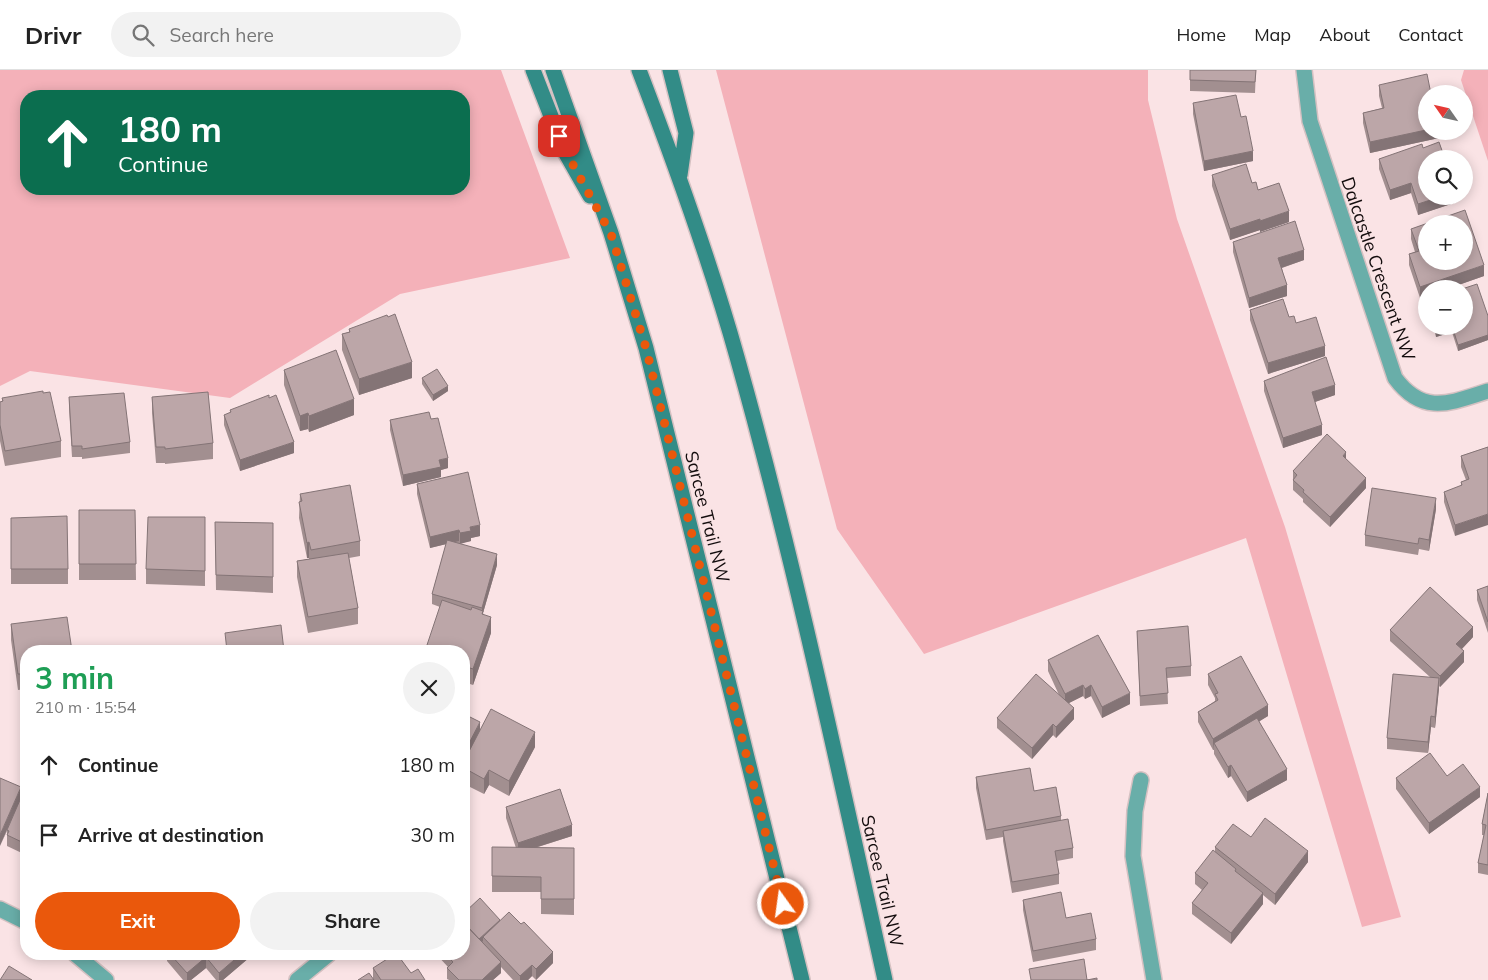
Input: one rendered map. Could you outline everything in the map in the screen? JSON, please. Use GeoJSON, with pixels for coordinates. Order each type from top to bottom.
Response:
{"type":"FeatureCollection","features":[{"type":"Feature","properties":{"kind":"main road"},"geometry":{"type":"LineString","coordinates":[[533,70],[566,152],[611,234]]}},
{"type":"Feature","properties":{"kind":"main road","name":"Sarcee Trail NW"},"geometry":{"type":"LineString","coordinates":[[553,70],[611,234],[646,348],[802,980]]}},
{"type":"Feature","properties":{"kind":"main road","name":"Sarcee Trail NW"},"geometry":{"type":"LineString","coordinates":[[639,70],[680,177],[737,356],[794,574],[885,980]]}},
{"type":"Feature","properties":{"kind":"main road"},"geometry":{"type":"LineString","coordinates":[[670,70],[686,133],[680,177]]}},
{"type":"Feature","properties":{"kind":"street","name":"Dalcastle Crescent NW"},"geometry":{"type":"LineString","coordinates":[[1304,70],[1312,130],[1395,378],[1410,394],[1428,403],[1447,404],[1488,391]]}},
{"type":"Feature","properties":{"kind":"street"},"geometry":{"type":"LineString","coordinates":[[1142,780],[1135,811],[1133,856],[1154,980]]}},
{"type":"Feature","properties":{"kind":"street"},"geometry":{"type":"LineString","coordinates":[[0,909],[20,919]]}},
{"type":"Feature","properties":{"kind":"street"},"geometry":{"type":"LineString","coordinates":[[82,960],[106,980]]}},
{"type":"Feature","properties":{"kind":"street"},"geometry":{"type":"LineString","coordinates":[[297,980],[322,960]]}},
{"type":"Feature","properties":{"kind":"shaded area"},"geometry":{"type":"Polygon","coordinates":[[[0,70],[501,70],[570,258],[400,294],[230,398],[30,371],[0,386],[0,70]]]}},
{"type":"Feature","properties":{"kind":"shaded area"},"geometry":{"type":"Polygon","coordinates":[[[716,70],[1148,70],[1148,100],[1177,219],[1285,527],[1401,917],[1362,927],[1246,538],[924,654],[837,529],[716,70]]]}},
{"type":"Feature","properties":{"kind":"shaded area"},"geometry":{"type":"Polygon","coordinates":[[[1464,70],[1488,70],[1488,161],[1473,116],[1473,85],[1463,85],[1461,80],[1464,70]]]}},
{"type":"Feature","properties":{"kind":"building"},"geometry":{"type":"Polygon","coordinates":[[[1190,70],[1256,70],[1255,82],[1190,80],[1190,70]]]}},
{"type":"Feature","properties":{"kind":"building"},"geometry":{"type":"Polygon","coordinates":[[[1427,74],[1429,85],[1418,85],[1418,132],[1370,142],[1363,113],[1384,108],[1379,85],[1427,74]]]}},
{"type":"Feature","properties":{"kind":"building"},"geometry":{"type":"Polygon","coordinates":[[[1236,95],[1241,117],[1246,116],[1253,151],[1204,161],[1193,103],[1236,95]]]}},
{"type":"Feature","properties":{"kind":"building"},"geometry":{"type":"Polygon","coordinates":[[[1439,142],[1442,150],[1418,150],[1418,204],[1411,183],[1390,190],[1379,159],[1422,144],[1423,148],[1439,142]]]}},
{"type":"Feature","properties":{"kind":"building"},"geometry":{"type":"Polygon","coordinates":[[[1246,164],[1252,183],[1256,182],[1258,190],[1279,183],[1289,211],[1230,229],[1212,175],[1246,164]]]}},
{"type":"Feature","properties":{"kind":"building"},"geometry":{"type":"Polygon","coordinates":[[[1465,210],[1467,215],[1451,215],[1465,210]]]}},
{"type":"Feature","properties":{"kind":"building"},"geometry":{"type":"Polygon","coordinates":[[[1295,221],[1304,250],[1278,258],[1287,285],[1249,298],[1233,242],[1295,221]]]}},
{"type":"Feature","properties":{"kind":"building"},"geometry":{"type":"Polygon","coordinates":[[[1418,227],[1418,248],[1411,229],[1418,227]]]}},
{"type":"Feature","properties":{"kind":"building"},"geometry":{"type":"Polygon","coordinates":[[[1473,233],[1484,265],[1473,269],[1473,233]]]}},
{"type":"Feature","properties":{"kind":"building"},"geometry":{"type":"Polygon","coordinates":[[[1418,251],[1418,270],[1469,270],[1440,280],[1418,281],[1409,254],[1418,251]]]}},
{"type":"Feature","properties":{"kind":"building"},"geometry":{"type":"Polygon","coordinates":[[[1477,284],[1488,316],[1488,335],[1458,345],[1455,335],[1473,335],[1473,285],[1477,284]]]}},
{"type":"Feature","properties":{"kind":"building"},"geometry":{"type":"Polygon","coordinates":[[[1283,299],[1289,317],[1294,316],[1296,323],[1316,317],[1325,346],[1268,363],[1250,310],[1283,299]]]}},
{"type":"Feature","properties":{"kind":"building"},"geometry":{"type":"Polygon","coordinates":[[[395,314],[412,362],[359,379],[342,334],[350,332],[349,329],[387,315],[388,317],[395,314]]]}},
{"type":"Feature","properties":{"kind":"building"},"geometry":{"type":"Polygon","coordinates":[[[336,350],[354,399],[309,416],[308,413],[300,416],[284,370],[336,350]]]}},
{"type":"Feature","properties":{"kind":"building"},"geometry":{"type":"Polygon","coordinates":[[[1326,357],[1335,385],[1312,392],[1322,425],[1283,438],[1264,381],[1326,357]]]}},
{"type":"Feature","properties":{"kind":"building"},"geometry":{"type":"Polygon","coordinates":[[[437,369],[448,386],[433,395],[422,378],[437,369]]]}},
{"type":"Feature","properties":{"kind":"building"},"geometry":{"type":"Polygon","coordinates":[[[43,391],[43,393],[50,392],[61,441],[5,451],[0,425],[0,402],[3,401],[2,398],[43,391]]]}},
{"type":"Feature","properties":{"kind":"building"},"geometry":{"type":"Polygon","coordinates":[[[208,392],[213,443],[165,449],[165,447],[156,447],[152,397],[208,392]]]}},
{"type":"Feature","properties":{"kind":"building"},"geometry":{"type":"Polygon","coordinates":[[[124,393],[130,442],[82,449],[82,446],[72,446],[69,397],[124,393]]]}},
{"type":"Feature","properties":{"kind":"building"},"geometry":{"type":"Polygon","coordinates":[[[269,395],[269,398],[276,395],[294,442],[240,460],[224,415],[231,412],[230,410],[269,395]]]}},
{"type":"Feature","properties":{"kind":"building"},"geometry":{"type":"Polygon","coordinates":[[[429,412],[431,419],[438,418],[448,458],[439,460],[441,467],[403,475],[390,420],[429,412]]]}},
{"type":"Feature","properties":{"kind":"building"},"geometry":{"type":"Polygon","coordinates":[[[1327,434],[1346,452],[1343,456],[1366,478],[1330,517],[1293,480],[1297,475],[1293,471],[1327,434]]]}},
{"type":"Feature","properties":{"kind":"building"},"geometry":{"type":"Polygon","coordinates":[[[1488,447],[1488,514],[1455,525],[1444,492],[1462,485],[1461,482],[1469,479],[1461,456],[1488,447]]]}},
{"type":"Feature","properties":{"kind":"building"},"geometry":{"type":"Polygon","coordinates":[[[468,472],[480,525],[470,527],[471,531],[460,533],[459,530],[430,537],[417,484],[468,472]]]}},
{"type":"Feature","properties":{"kind":"building"},"geometry":{"type":"Polygon","coordinates":[[[350,485],[360,541],[311,550],[309,542],[307,543],[299,502],[302,501],[300,494],[350,485]]]}},
{"type":"Feature","properties":{"kind":"building"},"geometry":{"type":"Polygon","coordinates":[[[1372,488],[1436,498],[1429,540],[1419,538],[1418,544],[1365,535],[1372,488]]]}},
{"type":"Feature","properties":{"kind":"building"},"geometry":{"type":"Polygon","coordinates":[[[79,510],[135,510],[136,564],[79,564],[79,510]]]}},
{"type":"Feature","properties":{"kind":"building"},"geometry":{"type":"Polygon","coordinates":[[[67,516],[68,569],[11,569],[11,518],[67,516]]]}},
{"type":"Feature","properties":{"kind":"building"},"geometry":{"type":"Polygon","coordinates":[[[148,517],[205,517],[205,571],[146,569],[148,517]]]}},
{"type":"Feature","properties":{"kind":"building"},"geometry":{"type":"Polygon","coordinates":[[[215,522],[273,523],[273,577],[216,575],[215,522]]]}},
{"type":"Feature","properties":{"kind":"building"},"geometry":{"type":"Polygon","coordinates":[[[447,540],[497,554],[482,608],[432,594],[447,540]]]}},
{"type":"Feature","properties":{"kind":"building"},"geometry":{"type":"Polygon","coordinates":[[[348,553],[358,608],[308,617],[297,561],[348,553]]]}},
{"type":"Feature","properties":{"kind":"building"},"geometry":{"type":"Polygon","coordinates":[[[1488,586],[1488,622],[1477,590],[1488,586]]]}},
{"type":"Feature","properties":{"kind":"building"},"geometry":{"type":"Polygon","coordinates":[[[1430,587],[1473,627],[1456,644],[1464,651],[1440,676],[1390,630],[1430,587]]]}},
{"type":"Feature","properties":{"kind":"building"},"geometry":{"type":"Polygon","coordinates":[[[442,600],[471,610],[472,607],[483,611],[482,614],[491,617],[473,669],[470,668],[470,645],[427,645],[442,600]]]}},
{"type":"Feature","properties":{"kind":"building"},"geometry":{"type":"Polygon","coordinates":[[[67,617],[71,645],[20,645],[20,674],[18,674],[11,624],[67,617]]]}},
{"type":"Feature","properties":{"kind":"building"},"geometry":{"type":"Polygon","coordinates":[[[281,625],[283,645],[226,645],[225,633],[281,625]]]}},
{"type":"Feature","properties":{"kind":"building"},"geometry":{"type":"Polygon","coordinates":[[[1188,626],[1191,666],[1166,668],[1168,693],[1140,696],[1137,631],[1188,626]]]}},
{"type":"Feature","properties":{"kind":"building"},"geometry":{"type":"Polygon","coordinates":[[[1098,635],[1130,693],[1102,707],[1091,685],[1085,689],[1083,685],[1065,694],[1048,660],[1098,635]]]}},
{"type":"Feature","properties":{"kind":"building"},"geometry":{"type":"Polygon","coordinates":[[[1241,656],[1268,705],[1213,739],[1198,712],[1218,700],[1215,694],[1218,693],[1208,674],[1241,656]]]}},
{"type":"Feature","properties":{"kind":"building"},"geometry":{"type":"Polygon","coordinates":[[[1036,674],[1074,708],[1056,727],[1053,724],[1032,748],[997,718],[1036,674]]]}},
{"type":"Feature","properties":{"kind":"building"},"geometry":{"type":"Polygon","coordinates":[[[1393,674],[1439,678],[1435,717],[1431,716],[1428,742],[1387,738],[1393,674]]]}},
{"type":"Feature","properties":{"kind":"building"},"geometry":{"type":"Polygon","coordinates":[[[491,709],[535,732],[509,781],[489,770],[484,779],[470,771],[470,749],[491,709]]]}},
{"type":"Feature","properties":{"kind":"building"},"geometry":{"type":"Polygon","coordinates":[[[470,717],[480,722],[470,741],[470,717]]]}},
{"type":"Feature","properties":{"kind":"building"},"geometry":{"type":"Polygon","coordinates":[[[1257,718],[1287,769],[1247,792],[1231,765],[1228,767],[1214,743],[1257,718]]]}},
{"type":"Feature","properties":{"kind":"building"},"geometry":{"type":"Polygon","coordinates":[[[1430,753],[1447,776],[1463,764],[1480,787],[1429,823],[1396,778],[1430,753]]]}},
{"type":"Feature","properties":{"kind":"building"},"geometry":{"type":"Polygon","coordinates":[[[1030,768],[1034,791],[1056,787],[1061,816],[986,830],[976,777],[1030,768]]]}},
{"type":"Feature","properties":{"kind":"building"},"geometry":{"type":"Polygon","coordinates":[[[0,778],[20,787],[20,789],[0,835],[0,778]]]}},
{"type":"Feature","properties":{"kind":"building"},"geometry":{"type":"Polygon","coordinates":[[[560,789],[572,825],[518,843],[506,807],[560,789]]]}},
{"type":"Feature","properties":{"kind":"building"},"geometry":{"type":"Polygon","coordinates":[[[1488,793],[1488,865],[1478,863],[1486,825],[1482,824],[1488,793]]]}},
{"type":"Feature","properties":{"kind":"building"},"geometry":{"type":"Polygon","coordinates":[[[20,800],[20,841],[7,835],[9,831],[7,830],[20,800]]]}},
{"type":"Feature","properties":{"kind":"building"},"geometry":{"type":"Polygon","coordinates":[[[1265,818],[1308,851],[1275,894],[1215,847],[1233,824],[1251,837],[1265,818]]]}},
{"type":"Feature","properties":{"kind":"building"},"geometry":{"type":"Polygon","coordinates":[[[1068,819],[1073,848],[1055,851],[1059,874],[1012,882],[1003,831],[1068,819]]]}},
{"type":"Feature","properties":{"kind":"building"},"geometry":{"type":"Polygon","coordinates":[[[492,847],[574,848],[574,899],[541,899],[541,877],[492,876],[492,847]]]}},
{"type":"Feature","properties":{"kind":"building"},"geometry":{"type":"Polygon","coordinates":[[[1213,850],[1236,869],[1235,871],[1263,893],[1231,933],[1192,903],[1208,883],[1195,873],[1213,850]]]}},
{"type":"Feature","properties":{"kind":"building"},"geometry":{"type":"Polygon","coordinates":[[[1061,892],[1066,918],[1091,913],[1096,939],[1033,951],[1023,900],[1061,892]]]}},
{"type":"Feature","properties":{"kind":"building"},"geometry":{"type":"Polygon","coordinates":[[[480,898],[500,920],[479,939],[470,929],[470,907],[480,898]]]}},
{"type":"Feature","properties":{"kind":"building"},"geometry":{"type":"Polygon","coordinates":[[[509,912],[521,924],[524,922],[553,952],[536,969],[532,965],[520,976],[483,937],[509,912]]]}},
{"type":"Feature","properties":{"kind":"building"},"geometry":{"type":"Polygon","coordinates":[[[470,929],[501,962],[482,980],[459,980],[447,968],[453,962],[451,960],[470,960],[470,929]]]}},
{"type":"Feature","properties":{"kind":"building"},"geometry":{"type":"Polygon","coordinates":[[[1084,959],[1087,980],[1031,980],[1029,969],[1084,959]]]}},
{"type":"Feature","properties":{"kind":"building"},"geometry":{"type":"Polygon","coordinates":[[[175,960],[202,960],[187,973],[175,960]]]}},
{"type":"Feature","properties":{"kind":"building"},"geometry":{"type":"Polygon","coordinates":[[[208,960],[234,960],[219,973],[208,960]]]}},
{"type":"Feature","properties":{"kind":"building"},"geometry":{"type":"Polygon","coordinates":[[[386,960],[401,960],[411,973],[418,969],[425,980],[381,980],[373,968],[386,960]]]}},
{"type":"Feature","properties":{"kind":"building"},"geometry":{"type":"Polygon","coordinates":[[[9,966],[32,980],[0,980],[9,966]]]}},
{"type":"Feature","properties":{"kind":"building"},"geometry":{"type":"Polygon","coordinates":[[[369,973],[374,980],[358,980],[369,973]]]}},
{"type":"Feature","properties":{"kind":"route"},"geometry":{"type":"LineString","coordinates":[[559,136],[611,234],[646,348],[783,904]]}}]}
